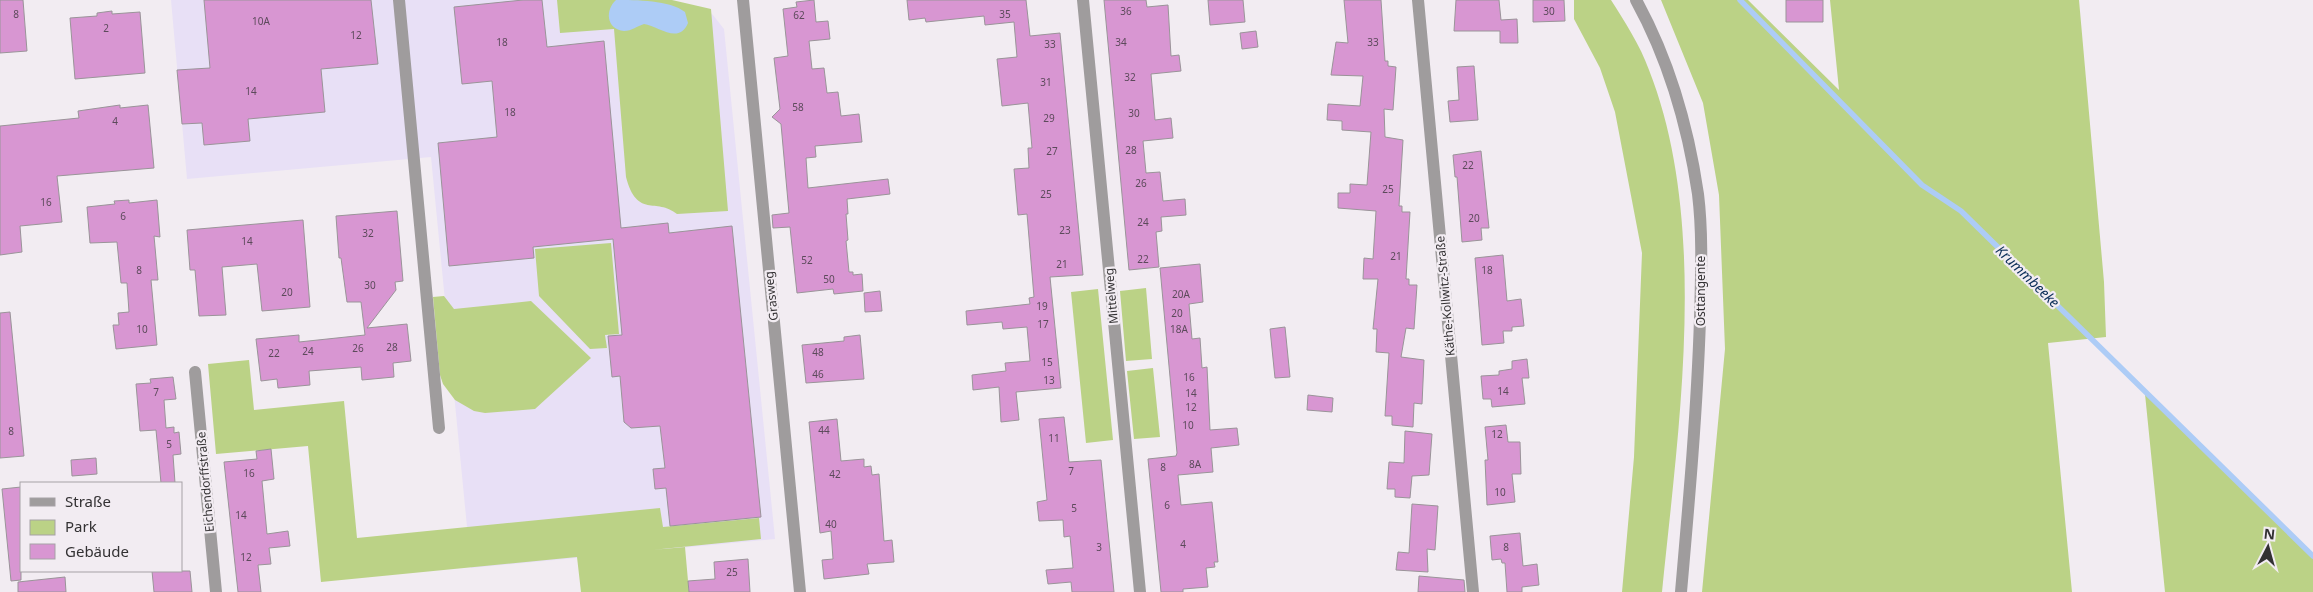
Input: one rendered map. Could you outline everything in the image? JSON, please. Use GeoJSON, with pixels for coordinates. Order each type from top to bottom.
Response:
{"type":"FeatureCollection","features":[{"type":"Feature","properties":{"kind":"street"},"geometry":{"type":"LineString","coordinates":[[399,0],[439,428]]}},
{"type":"Feature","properties":{"kind":"street","name":"Grasweg"},"geometry":{"type":"LineString","coordinates":[[743,0],[800,592]]}},
{"type":"Feature","properties":{"kind":"street","name":"Mittelweg"},"geometry":{"type":"LineString","coordinates":[[1083,0],[1140,592]]}},
{"type":"Feature","properties":{"kind":"street","name":"Käthe-Kollwitz-Straße"},"geometry":{"type":"LineString","coordinates":[[1418,0],[1473,592]]}},
{"type":"Feature","properties":{"kind":"street","name":"Osttangente"},"geometry":{"type":"LineString","coordinates":[[1636,0],[1655,34],[1680,104],[1698,195],[1701,275],[1699,352],[1681,592]]}},
{"type":"Feature","properties":{"kind":"street","name":"Eichendorffstraße"},"geometry":{"type":"LineString","coordinates":[[195,372],[216,592]]}},
{"type":"Feature","properties":{"kind":"shaded area"},"geometry":{"type":"Polygon","coordinates":[[[171,0],[668,0],[706,9],[713,15],[724,29],[775,539],[471,568],[431,157],[187,179],[171,0]]]}},
{"type":"Feature","properties":{"kind":"green space"},"geometry":{"type":"Polygon","coordinates":[[[557,0],[672,0],[711,9],[728,211],[677,214],[669,209],[641,203],[636,198],[630,190],[626,177],[614,29],[560,33],[557,0]]]}},
{"type":"Feature","properties":{"kind":"green space"},"geometry":{"type":"Polygon","coordinates":[[[1574,0],[1611,0],[1637,43],[1649,70],[1668,130],[1679,194],[1684,261],[1684,328],[1681,397],[1662,592],[1622,592],[1634,457],[1642,253],[1615,112],[1600,68],[1574,19],[1574,0]]]}},
{"type":"Feature","properties":{"kind":"green space"},"geometry":{"type":"Polygon","coordinates":[[[1661,0],[1748,0],[1839,90],[1830,0],[2079,0],[2104,282],[2106,337],[2048,343],[2072,592],[1702,592],[1725,349],[1719,195],[1703,103],[1661,0]]]}},
{"type":"Feature","properties":{"kind":"green space"},"geometry":{"type":"Polygon","coordinates":[[[611,243],[619,334],[605,335],[607,348],[590,349],[539,296],[535,249],[611,243]]]}},
{"type":"Feature","properties":{"kind":"green space"},"geometry":{"type":"Polygon","coordinates":[[[1146,288],[1152,359],[1126,361],[1120,291],[1146,288]]]}},
{"type":"Feature","properties":{"kind":"green space"},"geometry":{"type":"Polygon","coordinates":[[[1098,289],[1113,440],[1086,443],[1071,292],[1098,289]]]}},
{"type":"Feature","properties":{"kind":"green space"},"geometry":{"type":"Polygon","coordinates":[[[444,296],[454,309],[531,301],[591,358],[535,409],[485,413],[474,411],[455,400],[443,384],[440,375],[433,297],[444,296]]]}},
{"type":"Feature","properties":{"kind":"green space"},"geometry":{"type":"Polygon","coordinates":[[[249,360],[254,410],[344,401],[357,538],[660,508],[663,527],[759,518],[761,539],[652,550],[685,547],[689,592],[581,592],[577,557],[321,582],[308,446],[216,454],[208,364],[249,360]]]}},
{"type":"Feature","properties":{"kind":"green space"},"geometry":{"type":"Polygon","coordinates":[[[1153,368],[1160,437],[1134,439],[1127,371],[1153,368]]]}},
{"type":"Feature","properties":{"kind":"green space"},"geometry":{"type":"Polygon","coordinates":[[[2145,394],[2313,557],[2313,592],[2165,592],[2145,394]]]}},
{"type":"Feature","properties":{"kind":"water"},"geometry":{"type":"Polygon","coordinates":[[[616,0],[633,0],[671,5],[685,12],[688,23],[679,33],[674,34],[644,24],[627,31],[618,30],[609,18],[610,9],[616,0]]]}},
{"type":"Feature","properties":{"kind":"building"},"geometry":{"type":"Polygon","coordinates":[[[0,0],[23,0],[27,51],[0,53],[0,0]]]}},
{"type":"Feature","properties":{"kind":"building"},"geometry":{"type":"Polygon","coordinates":[[[204,0],[371,0],[378,64],[321,69],[325,112],[248,119],[250,141],[204,145],[202,123],[182,124],[177,70],[210,68],[204,0]]]}},
{"type":"Feature","properties":{"kind":"building"},"geometry":{"type":"Polygon","coordinates":[[[523,0],[542,0],[547,47],[604,41],[621,228],[668,223],[669,233],[732,226],[761,517],[670,526],[666,488],[655,489],[653,469],[665,468],[660,426],[631,428],[624,422],[620,376],[612,377],[608,336],[622,335],[613,239],[533,247],[534,258],[449,266],[438,143],[497,137],[492,81],[462,84],[454,7],[523,0]]]}},
{"type":"Feature","properties":{"kind":"building"},"geometry":{"type":"Polygon","coordinates":[[[814,0],[816,22],[828,21],[830,39],[809,41],[812,69],[824,68],[827,93],[838,92],[841,116],[859,114],[862,142],[815,146],[816,157],[806,158],[808,188],[888,179],[890,194],[847,199],[848,240],[846,241],[849,272],[853,272],[853,275],[862,274],[863,291],[834,294],[833,289],[797,293],[790,227],[773,228],[772,215],[789,213],[781,124],[772,117],[780,109],[774,58],[788,56],[783,9],[797,7],[796,2],[814,0]]]}},
{"type":"Feature","properties":{"kind":"building"},"geometry":{"type":"Polygon","coordinates":[[[907,0],[1026,0],[1030,36],[1060,33],[1083,275],[1050,277],[1061,388],[1016,392],[1019,420],[1001,422],[999,387],[973,390],[972,375],[1006,371],[1005,363],[1030,361],[1027,327],[1003,329],[1002,322],[967,325],[966,311],[1030,304],[1029,298],[1034,297],[1027,214],[1018,215],[1014,169],[1029,168],[1028,148],[1032,148],[1028,103],[1002,106],[997,59],[1017,57],[1014,22],[985,25],[984,16],[926,22],[925,18],[909,20],[907,0]]]}},
{"type":"Feature","properties":{"kind":"building"},"geometry":{"type":"Polygon","coordinates":[[[1104,0],[1146,0],[1147,7],[1168,5],[1171,56],[1179,55],[1181,71],[1151,74],[1155,120],[1171,118],[1173,138],[1143,141],[1146,173],[1160,172],[1163,201],[1185,199],[1186,215],[1161,217],[1162,231],[1156,232],[1159,267],[1129,270],[1104,0]]]}},
{"type":"Feature","properties":{"kind":"building"},"geometry":{"type":"Polygon","coordinates":[[[1208,0],[1243,0],[1245,22],[1210,25],[1208,0]]]}},
{"type":"Feature","properties":{"kind":"building"},"geometry":{"type":"Polygon","coordinates":[[[1344,0],[1381,0],[1385,61],[1388,61],[1388,66],[1396,67],[1393,110],[1384,109],[1385,137],[1403,140],[1399,206],[1402,206],[1402,212],[1410,212],[1406,279],[1409,279],[1409,285],[1417,285],[1414,329],[1406,328],[1401,357],[1424,360],[1422,404],[1414,403],[1413,427],[1392,425],[1392,416],[1385,416],[1389,353],[1376,352],[1377,329],[1373,329],[1378,279],[1363,279],[1364,258],[1373,259],[1376,211],[1338,208],[1338,193],[1350,193],[1350,184],[1367,185],[1371,132],[1342,130],[1342,121],[1327,120],[1328,104],[1360,106],[1363,76],[1331,75],[1336,42],[1348,43],[1344,0]]]}},
{"type":"Feature","properties":{"kind":"building"},"geometry":{"type":"Polygon","coordinates":[[[1456,0],[1499,0],[1501,20],[1517,19],[1518,43],[1500,43],[1500,31],[1454,31],[1456,0]]]}},
{"type":"Feature","properties":{"kind":"building"},"geometry":{"type":"Polygon","coordinates":[[[1533,0],[1564,0],[1565,21],[1533,22],[1533,0]]]}},
{"type":"Feature","properties":{"kind":"building"},"geometry":{"type":"Polygon","coordinates":[[[1786,0],[1823,0],[1823,22],[1786,22],[1786,0]]]}},
{"type":"Feature","properties":{"kind":"building"},"geometry":{"type":"Polygon","coordinates":[[[112,11],[112,14],[140,12],[145,73],[75,79],[70,18],[97,16],[97,13],[112,11]]]}},
{"type":"Feature","properties":{"kind":"building"},"geometry":{"type":"Polygon","coordinates":[[[1256,31],[1258,47],[1242,49],[1240,33],[1256,31]]]}},
{"type":"Feature","properties":{"kind":"building"},"geometry":{"type":"Polygon","coordinates":[[[1474,66],[1478,120],[1450,122],[1448,101],[1459,100],[1457,67],[1474,66]]]}},
{"type":"Feature","properties":{"kind":"building"},"geometry":{"type":"Polygon","coordinates":[[[120,105],[120,108],[148,105],[154,168],[57,176],[62,222],[20,226],[22,252],[0,255],[0,126],[79,118],[78,111],[120,105]]]}},
{"type":"Feature","properties":{"kind":"building"},"geometry":{"type":"Polygon","coordinates":[[[1481,151],[1489,228],[1481,228],[1482,240],[1462,242],[1457,177],[1455,177],[1453,155],[1481,151]]]}},
{"type":"Feature","properties":{"kind":"building"},"geometry":{"type":"Polygon","coordinates":[[[129,200],[129,203],[157,200],[160,237],[154,236],[158,280],[151,280],[157,345],[116,349],[113,325],[119,325],[118,313],[129,312],[127,283],[121,283],[117,242],[90,243],[87,207],[115,204],[114,201],[129,200]]]}},
{"type":"Feature","properties":{"kind":"building"},"geometry":{"type":"Polygon","coordinates":[[[397,211],[403,281],[395,282],[396,290],[367,328],[407,324],[411,361],[393,363],[394,377],[362,380],[361,367],[309,371],[310,385],[278,388],[277,379],[261,381],[256,339],[299,335],[299,342],[365,335],[361,302],[347,302],[341,258],[339,258],[336,216],[397,211]]]}},
{"type":"Feature","properties":{"kind":"building"},"geometry":{"type":"Polygon","coordinates":[[[303,220],[310,307],[262,311],[257,264],[222,267],[226,315],[199,316],[195,270],[190,270],[187,230],[303,220]]]}},
{"type":"Feature","properties":{"kind":"building"},"geometry":{"type":"Polygon","coordinates":[[[1503,255],[1507,301],[1521,299],[1524,326],[1512,327],[1512,331],[1503,331],[1504,343],[1482,345],[1475,258],[1503,255]]]}},
{"type":"Feature","properties":{"kind":"building"},"geometry":{"type":"Polygon","coordinates":[[[1200,264],[1203,302],[1189,304],[1192,339],[1200,338],[1202,368],[1207,367],[1210,430],[1237,428],[1239,445],[1211,448],[1213,472],[1178,475],[1181,505],[1212,502],[1218,562],[1214,562],[1215,567],[1206,568],[1208,587],[1183,589],[1183,592],[1161,592],[1148,459],[1176,456],[1177,453],[1160,268],[1200,264]]]}},
{"type":"Feature","properties":{"kind":"building"},"geometry":{"type":"Polygon","coordinates":[[[880,291],[882,311],[865,312],[864,293],[880,291]]]}},
{"type":"Feature","properties":{"kind":"building"},"geometry":{"type":"Polygon","coordinates":[[[10,312],[24,456],[0,458],[0,313],[10,312]]]}},
{"type":"Feature","properties":{"kind":"building"},"geometry":{"type":"Polygon","coordinates":[[[1285,327],[1290,377],[1275,378],[1270,329],[1285,327]]]}},
{"type":"Feature","properties":{"kind":"building"},"geometry":{"type":"Polygon","coordinates":[[[860,335],[864,379],[806,383],[802,345],[844,341],[844,337],[860,335]]]}},
{"type":"Feature","properties":{"kind":"building"},"geometry":{"type":"Polygon","coordinates":[[[1527,359],[1529,378],[1522,378],[1525,404],[1492,407],[1491,399],[1483,399],[1481,376],[1499,375],[1499,371],[1512,369],[1512,361],[1527,359]]]}},
{"type":"Feature","properties":{"kind":"building"},"geometry":{"type":"Polygon","coordinates":[[[173,377],[176,399],[164,400],[166,428],[174,427],[174,433],[179,432],[181,454],[173,455],[175,482],[161,482],[156,430],[140,431],[136,384],[151,383],[150,379],[173,377]]]}},
{"type":"Feature","properties":{"kind":"building"},"geometry":{"type":"Polygon","coordinates":[[[1308,395],[1333,398],[1332,412],[1307,410],[1308,395]]]}},
{"type":"Feature","properties":{"kind":"building"},"geometry":{"type":"Polygon","coordinates":[[[1064,417],[1069,462],[1101,460],[1114,592],[1072,592],[1071,582],[1048,584],[1046,570],[1073,568],[1070,536],[1064,537],[1063,520],[1039,521],[1037,502],[1047,500],[1039,419],[1064,417]]]}},
{"type":"Feature","properties":{"kind":"building"},"geometry":{"type":"Polygon","coordinates":[[[837,419],[841,461],[864,459],[864,467],[871,466],[872,475],[879,474],[884,541],[892,540],[894,562],[867,564],[869,574],[824,579],[822,560],[833,559],[831,531],[820,533],[809,422],[837,419]]]}},
{"type":"Feature","properties":{"kind":"building"},"geometry":{"type":"Polygon","coordinates":[[[1506,425],[1508,442],[1520,442],[1521,474],[1512,474],[1515,502],[1487,505],[1485,460],[1488,460],[1485,427],[1506,425]]]}},
{"type":"Feature","properties":{"kind":"building"},"geometry":{"type":"Polygon","coordinates":[[[1405,431],[1432,434],[1429,475],[1412,476],[1410,498],[1395,497],[1395,489],[1387,489],[1389,462],[1404,463],[1405,431]]]}},
{"type":"Feature","properties":{"kind":"building"},"geometry":{"type":"Polygon","coordinates":[[[271,449],[274,479],[262,481],[267,534],[288,531],[290,546],[269,548],[271,564],[258,565],[261,592],[238,592],[224,462],[257,459],[256,451],[271,449]]]}},
{"type":"Feature","properties":{"kind":"building"},"geometry":{"type":"Polygon","coordinates":[[[96,458],[97,474],[72,476],[71,460],[96,458]]]}},
{"type":"Feature","properties":{"kind":"building"},"geometry":{"type":"Polygon","coordinates":[[[20,487],[21,580],[11,581],[2,489],[20,487]]]}},
{"type":"Feature","properties":{"kind":"building"},"geometry":{"type":"Polygon","coordinates":[[[1412,504],[1438,506],[1435,550],[1427,549],[1428,572],[1396,570],[1398,552],[1409,553],[1412,504]]]}},
{"type":"Feature","properties":{"kind":"building"},"geometry":{"type":"Polygon","coordinates":[[[1520,533],[1523,566],[1537,564],[1539,585],[1522,587],[1522,592],[1507,592],[1505,563],[1502,563],[1501,559],[1492,560],[1490,536],[1520,533]]]}},
{"type":"Feature","properties":{"kind":"building"},"geometry":{"type":"Polygon","coordinates":[[[748,559],[750,592],[689,592],[688,581],[715,579],[714,562],[748,559]]]}},
{"type":"Feature","properties":{"kind":"building"},"geometry":{"type":"Polygon","coordinates":[[[190,571],[192,592],[154,592],[152,572],[190,571]]]}},
{"type":"Feature","properties":{"kind":"building"},"geometry":{"type":"Polygon","coordinates":[[[1419,576],[1464,580],[1465,592],[1418,592],[1419,576]]]}},
{"type":"Feature","properties":{"kind":"building"},"geometry":{"type":"Polygon","coordinates":[[[65,577],[66,592],[18,592],[18,582],[65,577]]]}},
{"type":"Feature","properties":{"kind":"waterway","name":"Krummbeeke"},"geometry":{"type":"LineString","coordinates":[[1740,0],[1922,185],[1961,211],[2313,556]]}}]}
